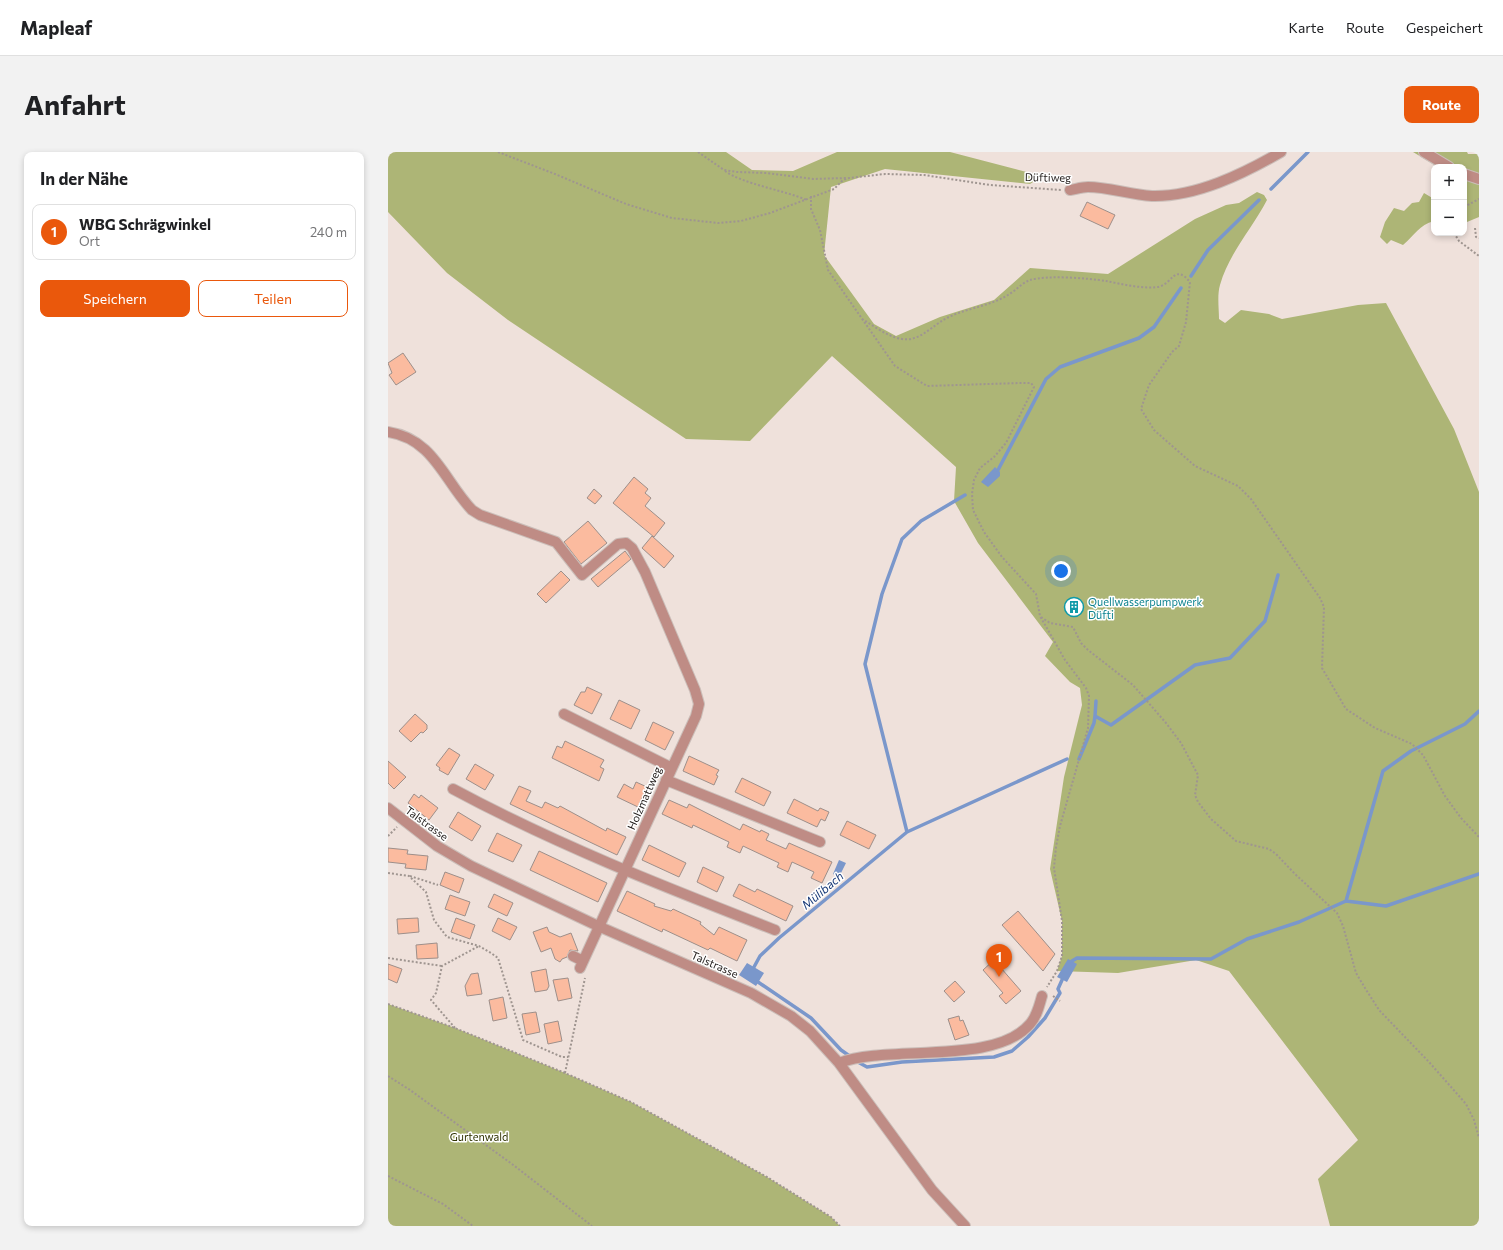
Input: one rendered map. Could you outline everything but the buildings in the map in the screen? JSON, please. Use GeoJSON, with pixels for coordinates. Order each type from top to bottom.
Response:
{"type":"FeatureCollection","features":[{"type":"Feature","properties":{"kind":"street","name":"Düftiweg"},"geometry":{"type":"LineString","coordinates":[[1070,190],[1085,187],[1142,195],[1177,194],[1203,187],[1234,175],[1281,152]]}},
{"type":"Feature","properties":{"kind":"street"},"geometry":{"type":"LineString","coordinates":[[1424,152],[1444,164]]}},
{"type":"Feature","properties":{"kind":"street"},"geometry":{"type":"LineString","coordinates":[[1467,175],[1479,179]]}},
{"type":"Feature","properties":{"kind":"street"},"geometry":{"type":"LineString","coordinates":[[388,432],[410,438],[428,451],[472,510],[480,516],[556,542],[582,575],[618,544],[626,543],[632,548],[645,572],[695,690],[699,704],[696,716],[672,768]]}},
{"type":"Feature","properties":{"kind":"street","name":"Holzmattweg"},"geometry":{"type":"LineString","coordinates":[[564,714],[672,768],[598,926],[582,965]]}},
{"type":"Feature","properties":{"kind":"street"},"geometry":{"type":"LineString","coordinates":[[666,780],[820,842]]}},
{"type":"Feature","properties":{"kind":"street"},"geometry":{"type":"LineString","coordinates":[[453,789],[498,813],[624,871],[775,930]]}},
{"type":"Feature","properties":{"kind":"street","name":"Talstrasse"},"geometry":{"type":"LineString","coordinates":[[388,808],[432,842],[471,866],[598,926],[752,993],[774,1004],[791,1016],[810,1031],[843,1062],[932,1190],[965,1226]]}},
{"type":"Feature","properties":{"kind":"street"},"geometry":{"type":"LineString","coordinates":[[573,956],[582,965]]}},
{"type":"Feature","properties":{"kind":"street"},"geometry":{"type":"LineString","coordinates":[[843,1062],[858,1058],[952,1050],[998,1043],[1019,1033],[1030,1024],[1037,1012],[1042,996]]}},
{"type":"Feature","properties":{"kind":"path","name":"Düftiweg"},"geometry":{"type":"LineString","coordinates":[[498,152],[626,204],[672,218],[718,223],[741,221],[770,214],[806,200],[811,196],[834,188],[842,180],[885,174],[924,175],[1019,188],[1070,190]]}},
{"type":"Feature","properties":{"kind":"path"},"geometry":{"type":"LineString","coordinates":[[698,152],[724,170],[740,178],[789,192],[806,200]]}},
{"type":"Feature","properties":{"kind":"path"},"geometry":{"type":"LineString","coordinates":[[724,170],[814,179],[849,178]]}},
{"type":"Feature","properties":{"kind":"path"},"geometry":{"type":"LineString","coordinates":[[811,196],[811,209],[820,230],[828,270],[895,366],[927,386],[1031,383],[1034,387],[1006,443],[994,457],[980,468],[974,480],[972,494],[973,510],[984,532],[1002,556],[1036,594],[1040,616],[1065,660],[1086,688],[1090,696],[1088,728],[1060,826],[1056,848],[1054,868],[1062,921],[1062,956],[1057,971],[1042,996]]}},
{"type":"Feature","properties":{"kind":"path"},"geometry":{"type":"LineString","coordinates":[[1467,205],[1479,199]]}},
{"type":"Feature","properties":{"kind":"path"},"geometry":{"type":"LineString","coordinates":[[1475,228],[1476,236],[1479,238]]}},
{"type":"Feature","properties":{"kind":"path"},"geometry":{"type":"LineString","coordinates":[[1456,236],[1459,241],[1479,256]]}},
{"type":"Feature","properties":{"kind":"path"},"geometry":{"type":"LineString","coordinates":[[862,319],[895,338],[904,340],[914,338],[946,319],[967,310],[984,307],[1008,296],[1029,280],[1043,278],[1092,279],[1125,285],[1159,287],[1174,275],[1181,274],[1185,276],[1190,282],[1186,322],[1179,346],[1172,352],[1149,385],[1141,409],[1154,430],[1195,466],[1238,486],[1251,499],[1320,598],[1324,607],[1322,668],[1346,709],[1375,728],[1412,744],[1423,756],[1445,796],[1461,818],[1479,837]]}},
{"type":"Feature","properties":{"kind":"path"},"geometry":{"type":"LineString","coordinates":[[1040,616],[1050,623],[1073,627],[1081,643],[1133,685],[1166,722],[1181,743],[1198,775],[1195,795],[1201,808],[1236,841],[1269,849],[1276,854],[1337,913],[1343,926],[1356,974],[1379,1010],[1429,1062],[1466,1104],[1474,1120],[1479,1138]]}},
{"type":"Feature","properties":{"kind":"path"},"geometry":{"type":"LineString","coordinates":[[388,873],[409,876],[438,885]]}},
{"type":"Feature","properties":{"kind":"path"},"geometry":{"type":"LineString","coordinates":[[409,876],[426,892],[434,920],[448,937],[479,946],[498,958],[523,1040],[562,1057],[568,1056]]}},
{"type":"Feature","properties":{"kind":"path"},"geometry":{"type":"LineString","coordinates":[[388,958],[442,966],[479,946]]}},
{"type":"Feature","properties":{"kind":"path"},"geometry":{"type":"LineString","coordinates":[[565,1073],[586,973],[582,965]]}},
{"type":"Feature","properties":{"kind":"path"},"geometry":{"type":"LineString","coordinates":[[442,966],[436,993],[431,1000],[455,1028]]}},
{"type":"Feature","properties":{"kind":"path"},"geometry":{"type":"LineString","coordinates":[[1052,996],[1060,1001]]}},
{"type":"Feature","properties":{"kind":"path"},"geometry":{"type":"LineString","coordinates":[[388,1004],[455,1028],[631,1102],[767,1177],[831,1217],[840,1226]]}},
{"type":"Feature","properties":{"kind":"path"},"geometry":{"type":"LineString","coordinates":[[388,1076],[410,1090],[512,1164],[592,1226]]}},
{"type":"Feature","properties":{"kind":"path"},"geometry":{"type":"LineString","coordinates":[[388,1176],[443,1204],[473,1226]]}},
{"type":"Feature","properties":{"kind":"green space"},"geometry":{"type":"Polygon","coordinates":[[[388,152],[726,152],[752,170],[793,171],[837,152],[950,152],[1042,176],[1030,184],[885,169],[831,187],[824,255],[874,324],[896,336],[940,317],[994,300],[1030,268],[1108,274],[1195,219],[1226,205],[1239,203],[1257,192],[1264,195],[1267,200],[1229,262],[1224,273],[1220,285],[1218,302],[1219,319],[1225,323],[1241,310],[1269,314],[1282,319],[1358,305],[1386,303],[1454,429],[1479,492],[1479,1226],[1330,1226],[1318,1179],[1358,1140],[1229,971],[1196,960],[1118,973],[1057,971],[1062,956],[1062,921],[1050,869],[1064,777],[1082,705],[1080,688],[1070,682],[1045,656],[1053,642],[978,543],[954,501],[956,467],[832,356],[750,441],[686,439],[508,320],[447,273],[388,212],[388,152]]]}},
{"type":"Feature","properties":{"kind":"green space"},"geometry":{"type":"Polygon","coordinates":[[[1413,152],[1467,152],[1468,154],[1479,154],[1479,217],[1467,222],[1467,164],[1433,164],[1413,152]]]}},
{"type":"Feature","properties":{"kind":"green space"},"geometry":{"type":"Polygon","coordinates":[[[1424,193],[1431,197],[1431,222],[1421,228],[1403,245],[1391,240],[1387,244],[1380,237],[1385,222],[1394,208],[1404,211],[1412,203],[1419,202],[1424,193]]]}},
{"type":"Feature","properties":{"kind":"green space","name":"Gurtenwald"},"geometry":{"type":"Polygon","coordinates":[[[388,1004],[455,1028],[631,1102],[767,1177],[831,1217],[840,1226],[388,1226],[388,1004]]]}},
{"type":"Feature","properties":{"kind":"water"},"geometry":{"type":"Polygon","coordinates":[[[995,467],[1000,472],[1000,476],[988,487],[981,482],[995,467]]]}},
{"type":"Feature","properties":{"kind":"water"},"geometry":{"type":"Polygon","coordinates":[[[839,860],[846,863],[839,877],[833,874],[839,860]]]}},
{"type":"Feature","properties":{"kind":"water"},"geometry":{"type":"Polygon","coordinates":[[[1068,959],[1077,964],[1067,982],[1057,977],[1068,959]]]}},
{"type":"Feature","properties":{"kind":"water"},"geometry":{"type":"Polygon","coordinates":[[[747,963],[764,973],[756,986],[739,975],[747,963]]]}},
{"type":"Feature","properties":{"kind":"waterway"},"geometry":{"type":"LineString","coordinates":[[1271,189],[1308,152]]}},
{"type":"Feature","properties":{"kind":"waterway"},"geometry":{"type":"LineString","coordinates":[[1191,276],[1208,250],[1259,200]]}},
{"type":"Feature","properties":{"kind":"waterway"},"geometry":{"type":"LineString","coordinates":[[998,470],[1046,379],[1060,367],[1139,338],[1154,327],[1181,288]]}},
{"type":"Feature","properties":{"kind":"waterway"},"geometry":{"type":"LineString","coordinates":[[907,832],[865,664],[882,594],[902,539],[921,521],[965,495]]}},
{"type":"Feature","properties":{"kind":"waterway"},"geometry":{"type":"LineString","coordinates":[[1079,759],[1094,723],[1095,716],[1111,725],[1195,665],[1230,658],[1265,621],[1278,575]]}},
{"type":"Feature","properties":{"kind":"waterway"},"geometry":{"type":"LineString","coordinates":[[1095,716],[1096,701]]}},
{"type":"Feature","properties":{"kind":"waterway"},"geometry":{"type":"LineString","coordinates":[[1346,901],[1383,771],[1411,751],[1465,724],[1479,711]]}},
{"type":"Feature","properties":{"kind":"waterway","name":"Mülibach"},"geometry":{"type":"LineString","coordinates":[[754,967],[760,956],[779,938],[907,832],[1067,759]]}},
{"type":"Feature","properties":{"kind":"waterway"},"geometry":{"type":"LineString","coordinates":[[1072,961],[1077,958],[1211,959],[1247,939],[1299,922],[1346,901],[1386,906],[1479,874]]}},
{"type":"Feature","properties":{"kind":"waterway"},"geometry":{"type":"LineString","coordinates":[[856,1061],[867,1067],[902,1062],[994,1057],[1012,1051],[1028,1037],[1045,1018],[1060,993],[1058,989],[1062,980]]}},
{"type":"Feature","properties":{"kind":"waterway"},"geometry":{"type":"LineString","coordinates":[[758,982],[811,1018],[841,1050],[851,1057]]}},
{"type":"Feature","properties":{"kind":"place","name":"Quellwasserpumpwerk Düfti"},"geometry":{"type":"Point","coordinates":[1074,607]}},
{"type":"Feature","properties":{"kind":"place","name":"WBG Schrägwinkel"},"geometry":{"type":"Point","coordinates":[999,977]}}]}
